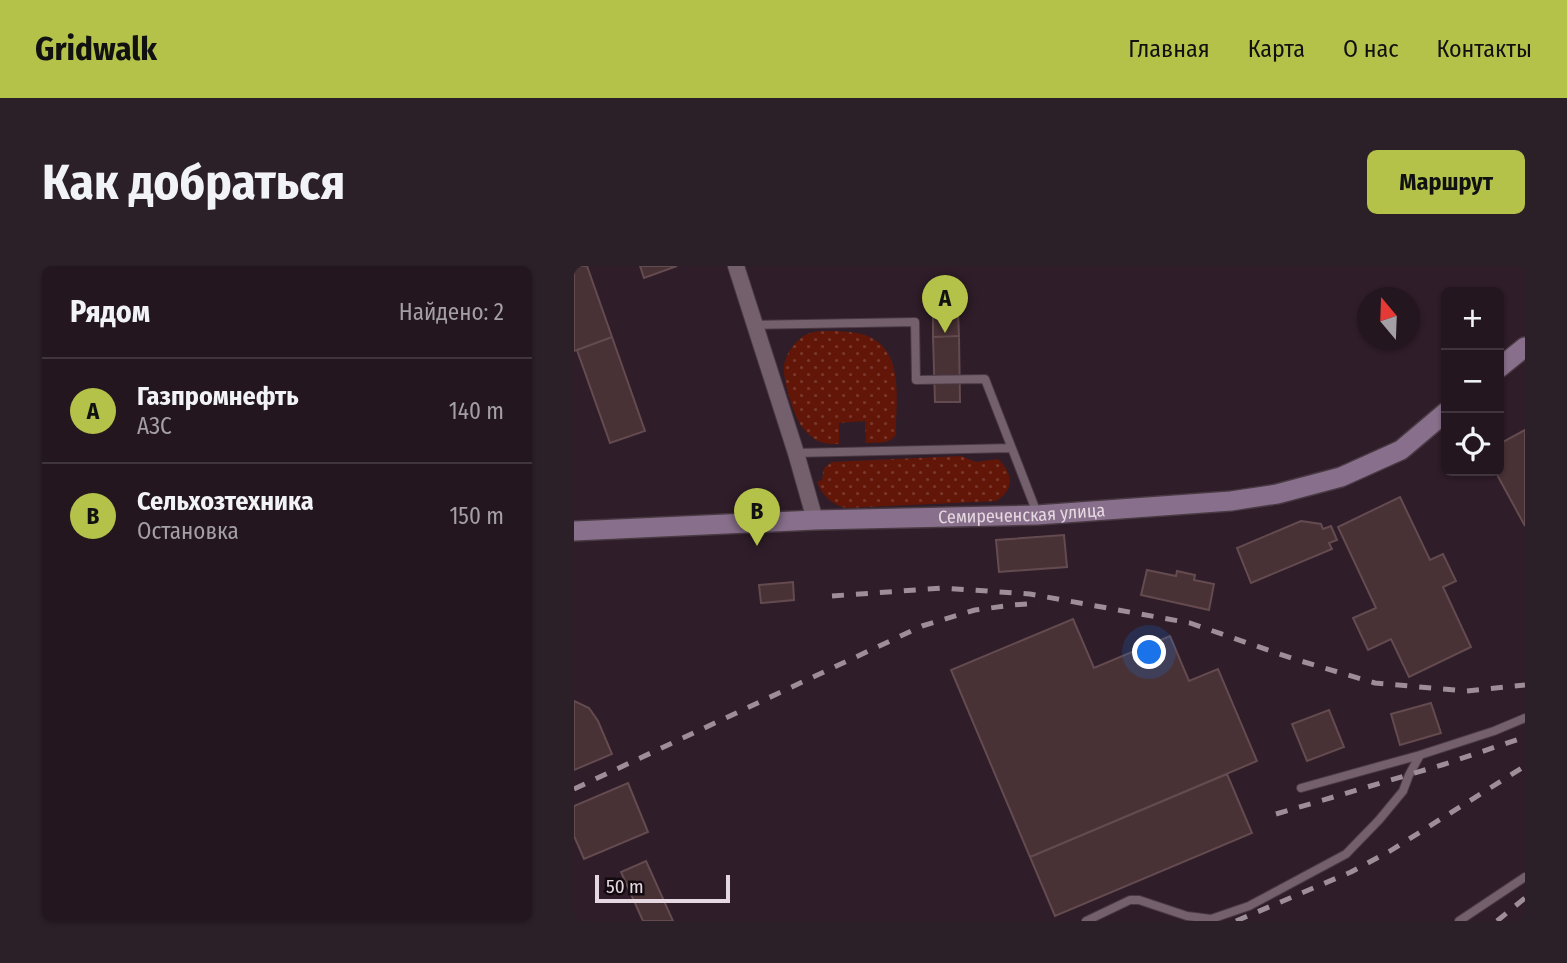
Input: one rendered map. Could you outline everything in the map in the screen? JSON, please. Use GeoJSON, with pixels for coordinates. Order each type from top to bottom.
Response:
{"type":"FeatureCollection","features":[{"type":"Feature","properties":{"kind":"main road"},"geometry":{"type":"LineString","coordinates":[[1504,364],[1524,350]]}},
{"type":"Feature","properties":{"kind":"main road","name":"Семиреченская улица"},"geometry":{"type":"LineString","coordinates":[[574,530],[816,520],[1037,515],[1231,501],[1277,494],[1341,477],[1401,450],[1445,413]]}},
{"type":"Feature","properties":{"kind":"street"},"geometry":{"type":"LineString","coordinates":[[736,266],[816,520]]}},
{"type":"Feature","properties":{"kind":"lane"},"geometry":{"type":"LineString","coordinates":[[755,325],[915,322],[916,380],[985,379],[1037,515]]}},
{"type":"Feature","properties":{"kind":"lane"},"geometry":{"type":"LineString","coordinates":[[796,453],[1011,448]]}},
{"type":"Feature","properties":{"kind":"lane"},"geometry":{"type":"LineString","coordinates":[[1301,788],[1420,755],[1525,718]]}},
{"type":"Feature","properties":{"kind":"lane"},"geometry":{"type":"LineString","coordinates":[[1086,921],[1130,900],[1139,900],[1187,916],[1211,919],[1249,906],[1346,854],[1403,792],[1420,755]]}},
{"type":"Feature","properties":{"kind":"lane"},"geometry":{"type":"LineString","coordinates":[[1459,921],[1525,877]]}},
{"type":"Feature","properties":{"kind":"shaded area"},"geometry":{"type":"Polygon","coordinates":[[[837,331],[865,335],[878,342],[887,352],[896,377],[897,391],[896,434],[890,440],[866,443],[865,421],[839,423],[839,444],[826,443],[811,437],[799,422],[785,379],[784,365],[787,357],[794,344],[805,335],[837,331]]]}},
{"type":"Feature","properties":{"kind":"shaded area"},"geometry":{"type":"Polygon","coordinates":[[[961,456],[976,462],[998,459],[1003,464],[1010,481],[1002,497],[996,501],[846,508],[828,499],[817,482],[822,480],[824,468],[832,462],[961,456]]]}},
{"type":"Feature","properties":{"kind":"building"},"geometry":{"type":"Polygon","coordinates":[[[574,266],[587,266],[612,337],[574,351],[574,266]]]}},
{"type":"Feature","properties":{"kind":"building"},"geometry":{"type":"Polygon","coordinates":[[[640,266],[677,266],[644,278],[640,266]]]}},
{"type":"Feature","properties":{"kind":"building"},"geometry":{"type":"Polygon","coordinates":[[[958,311],[959,336],[933,337],[933,312],[958,311]]]}},
{"type":"Feature","properties":{"kind":"building"},"geometry":{"type":"Polygon","coordinates":[[[959,336],[960,402],[935,402],[933,337],[959,336]]]}},
{"type":"Feature","properties":{"kind":"building"},"geometry":{"type":"Polygon","coordinates":[[[612,337],[645,431],[610,443],[577,350],[612,337]]]}},
{"type":"Feature","properties":{"kind":"building"},"geometry":{"type":"Polygon","coordinates":[[[1525,430],[1525,526],[1498,476],[1504,476],[1504,441],[1525,430]]]}},
{"type":"Feature","properties":{"kind":"building"},"geometry":{"type":"Polygon","coordinates":[[[1400,497],[1430,560],[1443,554],[1456,581],[1443,587],[1471,647],[1409,677],[1391,639],[1368,650],[1353,618],[1376,608],[1338,527],[1400,497]]]}},
{"type":"Feature","properties":{"kind":"building"},"geometry":{"type":"Polygon","coordinates":[[[1301,521],[1321,524],[1323,529],[1331,526],[1337,540],[1329,543],[1332,549],[1251,583],[1237,548],[1301,521]]]}},
{"type":"Feature","properties":{"kind":"building"},"geometry":{"type":"Polygon","coordinates":[[[1064,535],[1067,567],[999,572],[996,540],[1064,535]]]}},
{"type":"Feature","properties":{"kind":"building"},"geometry":{"type":"Polygon","coordinates":[[[1147,570],[1176,576],[1177,571],[1195,575],[1194,580],[1214,584],[1209,610],[1141,595],[1147,570]]]}},
{"type":"Feature","properties":{"kind":"building"},"geometry":{"type":"Polygon","coordinates":[[[793,582],[794,600],[761,603],[759,585],[793,582]]]}},
{"type":"Feature","properties":{"kind":"building"},"geometry":{"type":"Polygon","coordinates":[[[1073,619],[1094,668],[1170,636],[1189,681],[1218,669],[1257,761],[1030,857],[951,670],[1073,619]]]}},
{"type":"Feature","properties":{"kind":"building"},"geometry":{"type":"Polygon","coordinates":[[[574,701],[589,708],[598,721],[612,754],[574,770],[574,701]]]}},
{"type":"Feature","properties":{"kind":"building"},"geometry":{"type":"Polygon","coordinates":[[[1431,703],[1441,733],[1400,745],[1391,714],[1431,703]]]}},
{"type":"Feature","properties":{"kind":"building"},"geometry":{"type":"Polygon","coordinates":[[[1329,710],[1344,747],[1307,761],[1292,724],[1329,710]]]}},
{"type":"Feature","properties":{"kind":"building"},"geometry":{"type":"Polygon","coordinates":[[[1227,774],[1252,833],[1055,916],[1030,857],[1227,774]]]}},
{"type":"Feature","properties":{"kind":"building"},"geometry":{"type":"Polygon","coordinates":[[[628,783],[648,832],[584,859],[574,836],[574,806],[628,783]]]}},
{"type":"Feature","properties":{"kind":"building"},"geometry":{"type":"Polygon","coordinates":[[[646,861],[673,921],[643,921],[621,872],[646,861]]]}},
{"type":"Feature","properties":{"kind":"railway"},"geometry":{"type":"LineString","coordinates":[[832,596],[942,588],[1030,594],[1190,623],[1294,659],[1375,683],[1466,691],[1525,685]]}},
{"type":"Feature","properties":{"kind":"railway"},"geometry":{"type":"LineString","coordinates":[[574,789],[922,626],[975,610],[1039,603]]}},
{"type":"Feature","properties":{"kind":"railway"},"geometry":{"type":"LineString","coordinates":[[1276,814],[1445,764],[1525,737]]}},
{"type":"Feature","properties":{"kind":"railway"},"geometry":{"type":"LineString","coordinates":[[1236,921],[1351,872],[1390,851],[1525,766]]}},
{"type":"Feature","properties":{"kind":"railway"},"geometry":{"type":"LineString","coordinates":[[1497,921],[1525,898]]}},
{"type":"Feature","properties":{"kind":"place","name":"Газпромнефть"},"geometry":{"type":"Point","coordinates":[945,333]}},
{"type":"Feature","properties":{"kind":"place","name":"Сельхозтехника"},"geometry":{"type":"Point","coordinates":[757,546]}}]}
